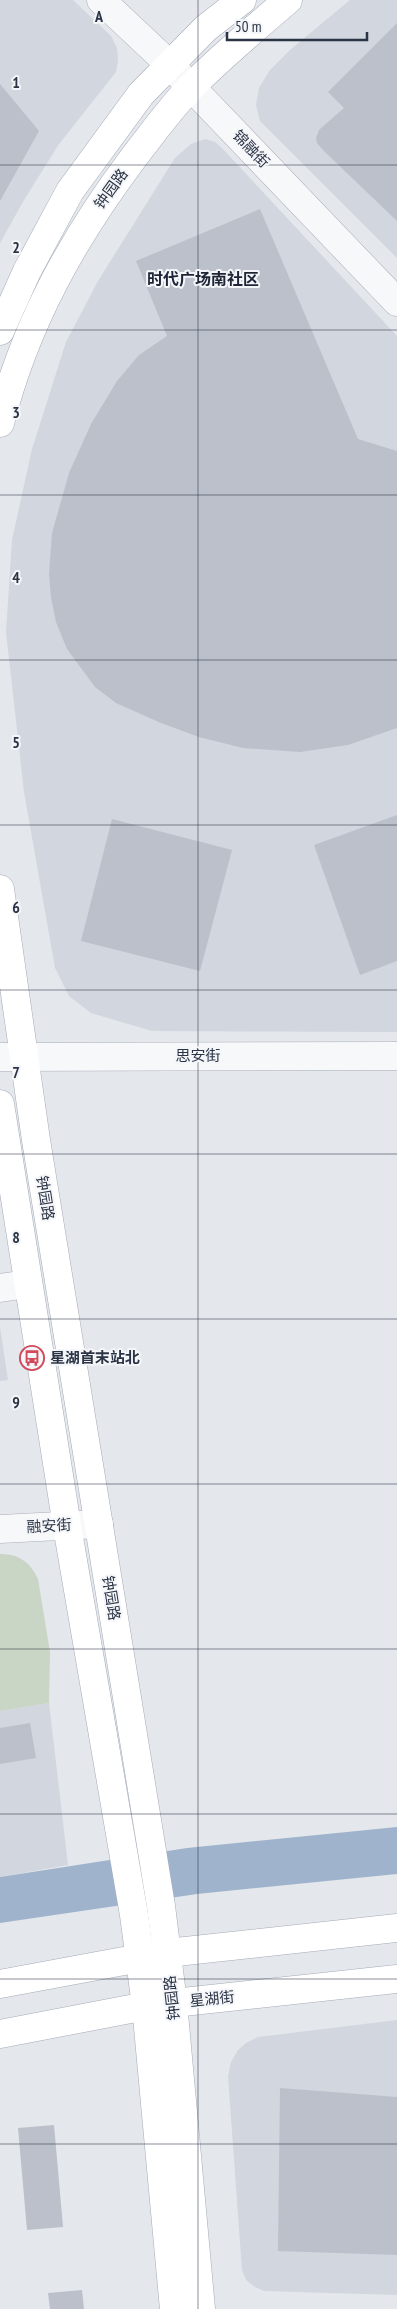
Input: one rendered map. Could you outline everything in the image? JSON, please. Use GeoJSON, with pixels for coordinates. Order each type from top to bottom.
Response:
{"type":"FeatureCollection","features":[{"type":"Feature","properties":{"kind":"main road"},"geometry":{"type":"LineString","coordinates":[[0,331],[27,271],[70,191],[141,94],[206,28],[242,0]]}},
{"type":"Feature","properties":{"kind":"main road","name":"钟园路"},"geometry":{"type":"LineString","coordinates":[[0,423],[29,335],[55,278],[111,187],[165,116],[191,87],[288,0]]}},
{"type":"Feature","properties":{"kind":"main road","name":"钟园路"},"geometry":{"type":"LineString","coordinates":[[0,889],[12,1056],[99,1524],[161,1906],[173,2003],[202,2309]]}},
{"type":"Feature","properties":{"kind":"main road","name":"钟园路"},"geometry":{"type":"LineString","coordinates":[[0,1104],[67,1526],[134,1915],[138,1957],[146,2006],[174,2309]]}},
{"type":"Feature","properties":{"kind":"main road"},"geometry":{"type":"LineString","coordinates":[[0,1984],[138,1957],[397,1928]]}},
{"type":"Feature","properties":{"kind":"main road","name":"星湖街"},"geometry":{"type":"LineString","coordinates":[[0,2034],[146,2006],[397,1979]]}},
{"type":"Feature","properties":{"kind":"street","name":"锦融街"},"geometry":{"type":"LineString","coordinates":[[101,0],[169,64],[397,302]]}},
{"type":"Feature","properties":{"kind":"street","name":"思安街"},"geometry":{"type":"LineString","coordinates":[[12,1056],[397,1056]]}},
{"type":"Feature","properties":{"kind":"street"},"geometry":{"type":"LineString","coordinates":[[0,1288],[28,1284]]}},
{"type":"Feature","properties":{"kind":"street","name":"融安街"},"geometry":{"type":"LineString","coordinates":[[0,1529],[99,1524]]}},
{"type":"Feature","properties":{"kind":"shaded area"},"geometry":{"type":"Polygon","coordinates":[[[0,0],[73,0],[111,36],[117,48],[118,60],[116,72],[59,144],[0,243],[0,0]]]}},
{"type":"Feature","properties":{"kind":"shaded area"},"geometry":{"type":"Polygon","coordinates":[[[350,0],[397,0],[397,258],[260,121],[256,105],[259,88],[270,70],[290,50],[350,0]]]}},
{"type":"Feature","properties":{"kind":"shaded area"},"geometry":{"type":"Polygon","coordinates":[[[205,139],[215,142],[222,148],[397,336],[397,1032],[152,1031],[91,1013],[69,996],[55,968],[24,792],[6,632],[12,540],[32,449],[66,342],[98,281],[175,158],[191,144],[205,139]]]}},
{"type":"Feature","properties":{"kind":"shaded area"},"geometry":{"type":"Polygon","coordinates":[[[0,1327],[8,1380],[0,1381],[0,1327]]]}},
{"type":"Feature","properties":{"kind":"shaded area"},"geometry":{"type":"Polygon","coordinates":[[[49,1703],[68,1865],[0,1877],[0,1711],[49,1703]]]}},
{"type":"Feature","properties":{"kind":"shaded area"},"geometry":{"type":"Polygon","coordinates":[[[397,2020],[397,2295],[264,2291],[255,2287],[246,2280],[242,2270],[228,2076],[231,2062],[238,2050],[246,2043],[258,2037],[397,2020]]]}},
{"type":"Feature","properties":{"kind":"green space"},"geometry":{"type":"Polygon","coordinates":[[[0,1554],[7,1554],[23,1560],[38,1579],[50,1652],[49,1703],[0,1711],[0,1554]]]}},
{"type":"Feature","properties":{"kind":"water"},"geometry":{"type":"Polygon","coordinates":[[[397,1827],[397,1874],[197,1894],[0,1923],[0,1877],[187,1848],[397,1827]]]}},
{"type":"Feature","properties":{"kind":"building"},"geometry":{"type":"Polygon","coordinates":[[[397,23],[397,221],[324,151],[317,143],[316,138],[319,130],[344,108],[328,92],[397,23]]]}},
{"type":"Feature","properties":{"kind":"building"},"geometry":{"type":"Polygon","coordinates":[[[0,84],[39,131],[0,201],[0,84]]]}},
{"type":"Feature","properties":{"kind":"building"},"geometry":{"type":"Polygon","coordinates":[[[260,209],[358,439],[397,451],[397,728],[348,745],[300,752],[243,748],[199,737],[116,703],[95,687],[67,649],[56,622],[49,574],[52,533],[69,473],[91,424],[117,381],[139,355],[167,336],[136,261],[260,209]]]}},
{"type":"Feature","properties":{"kind":"building"},"geometry":{"type":"Polygon","coordinates":[[[397,815],[397,961],[360,975],[314,845],[397,815]]]}},
{"type":"Feature","properties":{"kind":"building"},"geometry":{"type":"Polygon","coordinates":[[[112,819],[232,850],[200,971],[81,941],[112,819]]]}},
{"type":"Feature","properties":{"kind":"building"},"geometry":{"type":"Polygon","coordinates":[[[30,1723],[36,1758],[0,1764],[0,1728],[30,1723]]]}},
{"type":"Feature","properties":{"kind":"building"},"geometry":{"type":"Polygon","coordinates":[[[280,2088],[397,2097],[397,2255],[278,2251],[280,2088]]]}},
{"type":"Feature","properties":{"kind":"building"},"geometry":{"type":"Polygon","coordinates":[[[54,2125],[63,2227],[27,2230],[18,2128],[54,2125]]]}},
{"type":"Feature","properties":{"kind":"building"},"geometry":{"type":"Polygon","coordinates":[[[82,2290],[84,2309],[50,2309],[48,2293],[82,2290]]]}},
{"type":"Feature","properties":{"kind":"place","name":"星湖首末站北"},"geometry":{"type":"Point","coordinates":[32,1358]}},
{"type":"Feature","properties":{"kind":"district","name":"时代广场南社区"},"geometry":{"type":"Point","coordinates":[203,279]}}]}
